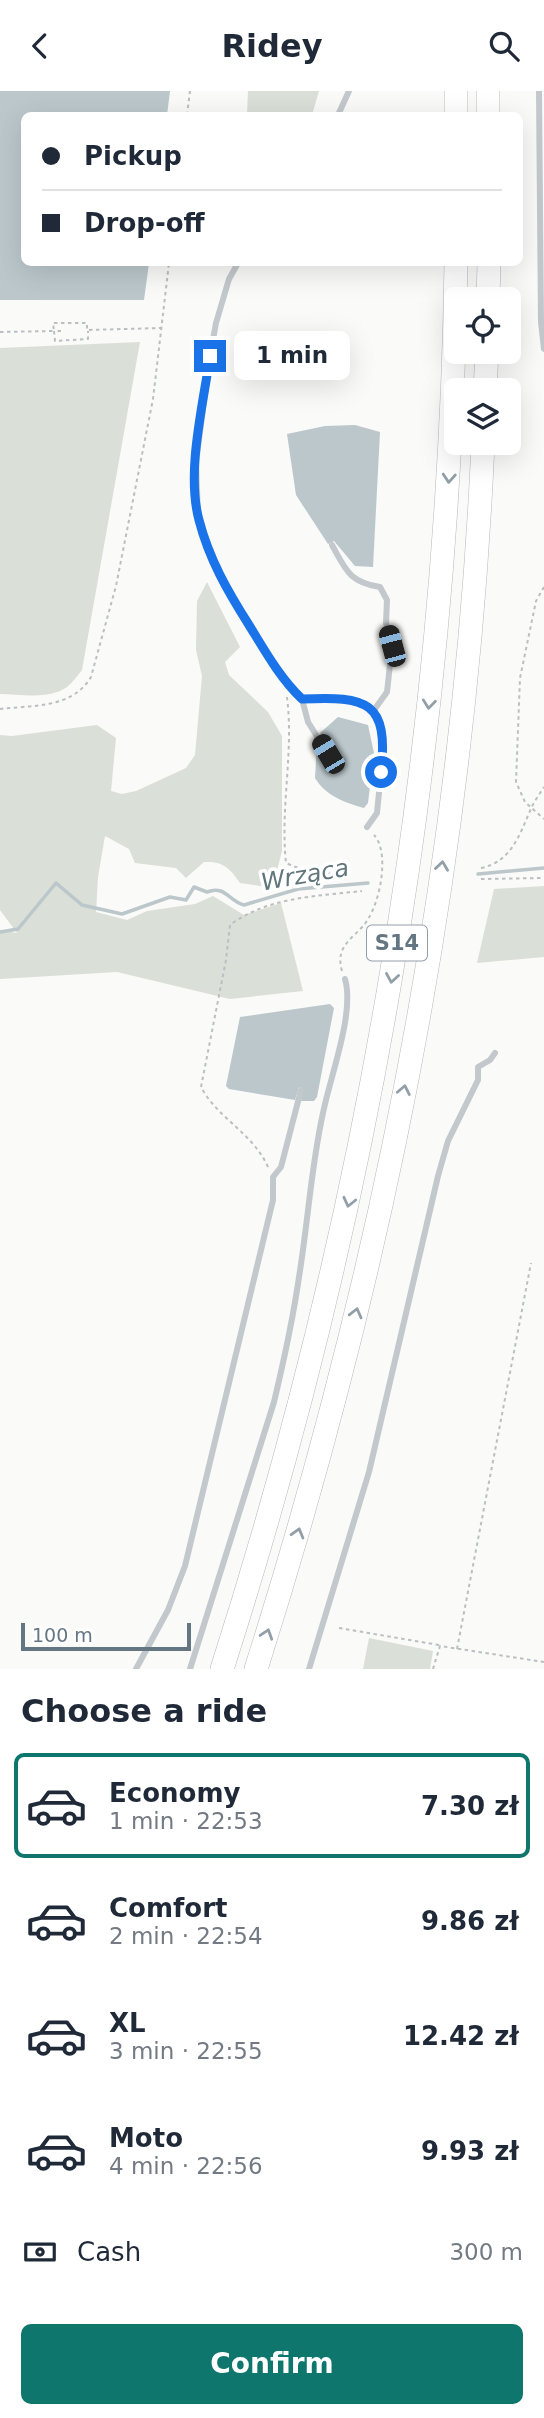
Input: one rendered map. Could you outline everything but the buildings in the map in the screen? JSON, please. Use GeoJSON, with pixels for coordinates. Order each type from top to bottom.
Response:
{"type":"FeatureCollection","features":[{"type":"Feature","properties":{"kind":"highway"},"geometry":{"type":"LineString","coordinates":[[456,91],[456,112]]}},
{"type":"Feature","properties":{"kind":"highway"},"geometry":{"type":"LineString","coordinates":[[488,91],[488,112]]}},
{"type":"Feature","properties":{"kind":"highway","name":"S14"},"geometry":{"type":"LineString","coordinates":[[222,1669],[282,1469],[321,1322],[354,1178],[390,986],[419,787],[438,619],[449,473],[456,266]]}},
{"type":"Feature","properties":{"kind":"highway"},"geometry":{"type":"LineString","coordinates":[[488,287],[489,266]]}},
{"type":"Feature","properties":{"kind":"highway","name":"S14"},"geometry":{"type":"LineString","coordinates":[[256,1669],[327,1429],[376,1231],[407,1079],[436,909],[459,734],[471,622],[482,455]]}},
{"type":"Feature","properties":{"kind":"lane"},"geometry":{"type":"LineString","coordinates":[[339,112],[349,91]]}},
{"type":"Feature","properties":{"kind":"lane"},"geometry":{"type":"LineString","coordinates":[[539,91],[541,322],[544,346]]}},
{"type":"Feature","properties":{"kind":"lane"},"geometry":{"type":"LineString","coordinates":[[236,266],[229,279],[216,323],[210,356],[196,462],[198,518],[222,582],[285,682],[302,699],[308,722],[328,754]]}},
{"type":"Feature","properties":{"kind":"lane"},"geometry":{"type":"LineString","coordinates":[[332,545],[353,579],[380,587],[387,600],[386,623],[392,646],[387,691],[374,710]]}},
{"type":"Feature","properties":{"kind":"lane"},"geometry":{"type":"LineString","coordinates":[[302,699],[329,698],[365,704],[374,710],[379,719],[383,752],[377,813],[367,827]]}},
{"type":"Feature","properties":{"kind":"lane"},"geometry":{"type":"LineString","coordinates":[[190,1669],[274,1402],[282,1367],[299,1276],[310,1184],[321,1123],[335,1074],[349,992],[345,979]]}},
{"type":"Feature","properties":{"kind":"lane"},"geometry":{"type":"LineString","coordinates":[[309,1669],[369,1472],[448,1141],[478,1080],[478,1067],[490,1060],[495,1052]]}},
{"type":"Feature","properties":{"kind":"lane"},"geometry":{"type":"LineString","coordinates":[[136,1669],[168,1610],[185,1566],[273,1200],[273,1177],[281,1167],[301,1090]]}},
{"type":"Feature","properties":{"kind":"path"},"geometry":{"type":"LineString","coordinates":[[187,112],[190,91]]}},
{"type":"Feature","properties":{"kind":"path"},"geometry":{"type":"LineString","coordinates":[[0,709],[60,703],[85,687],[91,677],[121,559],[153,399],[169,266]]}},
{"type":"Feature","properties":{"kind":"path"},"geometry":{"type":"LineString","coordinates":[[87,323],[88,339],[55,341],[54,331],[53,324],[87,323]]}},
{"type":"Feature","properties":{"kind":"path"},"geometry":{"type":"LineString","coordinates":[[88,330],[162,328]]}},
{"type":"Feature","properties":{"kind":"path"},"geometry":{"type":"LineString","coordinates":[[0,333],[61,331]]}},
{"type":"Feature","properties":{"kind":"path"},"geometry":{"type":"LineString","coordinates":[[544,587],[536,601],[520,678],[516,782],[525,802],[544,820]]}},
{"type":"Feature","properties":{"kind":"path"},"geometry":{"type":"LineString","coordinates":[[285,682],[288,705],[288,788],[284,846],[286,863],[303,871],[326,875],[350,873]]}},
{"type":"Feature","properties":{"kind":"path"},"geometry":{"type":"LineString","coordinates":[[481,868],[509,853],[518,841],[531,808],[544,787]]}},
{"type":"Feature","properties":{"kind":"path"},"geometry":{"type":"LineString","coordinates":[[345,979],[340,964],[342,953],[349,938],[366,923],[376,906],[383,858],[378,839],[367,827]]}},
{"type":"Feature","properties":{"kind":"path"},"geometry":{"type":"LineString","coordinates":[[481,880],[544,878]]}},
{"type":"Feature","properties":{"kind":"path"},"geometry":{"type":"LineString","coordinates":[[273,1177],[262,1154],[217,1111],[201,1087],[226,960],[230,925],[244,915],[294,899],[362,891]]}},
{"type":"Feature","properties":{"kind":"path"},"geometry":{"type":"LineString","coordinates":[[457,1649],[531,1263]]}},
{"type":"Feature","properties":{"kind":"path"},"geometry":{"type":"LineString","coordinates":[[339,1628],[544,1662]]}},
{"type":"Feature","properties":{"kind":"path"},"geometry":{"type":"LineString","coordinates":[[433,1669],[440,1646]]}},
{"type":"Feature","properties":{"kind":"shaded area"},"geometry":{"type":"Polygon","coordinates":[[[0,91],[170,91],[167,112],[21,112],[21,266],[149,266],[144,300],[0,300],[0,91]]]}},
{"type":"Feature","properties":{"kind":"shaded area"},"geometry":{"type":"Polygon","coordinates":[[[248,91],[319,91],[313,112],[247,112],[248,91]]]}},
{"type":"Feature","properties":{"kind":"shaded area"},"geometry":{"type":"Polygon","coordinates":[[[140,342],[82,670],[67,687],[52,694],[0,694],[0,348],[140,342]]]}},
{"type":"Feature","properties":{"kind":"shaded area"},"geometry":{"type":"Polygon","coordinates":[[[355,425],[380,432],[373,567],[355,566],[334,541],[328,544],[296,495],[287,434],[325,426],[355,425]]]}},
{"type":"Feature","properties":{"kind":"shaded area"},"geometry":{"type":"Polygon","coordinates":[[[207,582],[240,647],[225,662],[229,675],[268,712],[282,736],[282,851],[275,878],[261,886],[240,883],[225,867],[204,862],[186,878],[176,868],[135,863],[129,849],[105,836],[98,877],[96,912],[127,920],[147,911],[195,904],[213,896],[244,915],[281,903],[303,991],[230,999],[117,972],[0,979],[0,930],[17,933],[0,910],[0,735],[12,736],[97,725],[116,738],[111,791],[122,794],[136,791],[186,768],[195,755],[202,676],[196,650],[197,601],[207,582]]]}},
{"type":"Feature","properties":{"kind":"shaded area"},"geometry":{"type":"Polygon","coordinates":[[[338,717],[368,725],[374,753],[368,803],[364,808],[336,797],[324,789],[315,778],[317,743],[327,759],[333,755],[320,733],[338,717]]]}},
{"type":"Feature","properties":{"kind":"shaded area"},"geometry":{"type":"Polygon","coordinates":[[[544,886],[544,957],[477,963],[494,889],[544,886]]]}},
{"type":"Feature","properties":{"kind":"shaded area"},"geometry":{"type":"Polygon","coordinates":[[[330,1004],[334,1008],[314,1101],[301,1101],[303,1089],[299,1087],[295,1100],[229,1089],[226,1086],[240,1017],[330,1004]]]}},
{"type":"Feature","properties":{"kind":"shaded area"},"geometry":{"type":"Polygon","coordinates":[[[369,1638],[433,1651],[430,1669],[363,1669],[369,1638]]]}},
{"type":"Feature","properties":{"kind":"waterway","name":"Wrząca"},"geometry":{"type":"LineString","coordinates":[[478,874],[544,868]]}},
{"type":"Feature","properties":{"kind":"waterway","name":"Wrząca"},"geometry":{"type":"LineString","coordinates":[[0,932],[18,929],[56,883],[82,905],[122,914],[170,897],[186,900],[194,887],[207,892],[223,892],[244,905],[298,889],[368,883]]}},
{"type":"Feature","properties":{"kind":"route"},"geometry":{"type":"LineString","coordinates":[[210,356],[196,462],[196,492],[198,518],[222,582],[287,685],[302,699],[329,698],[365,704],[374,710],[379,719],[383,752],[381,772]]}}]}
